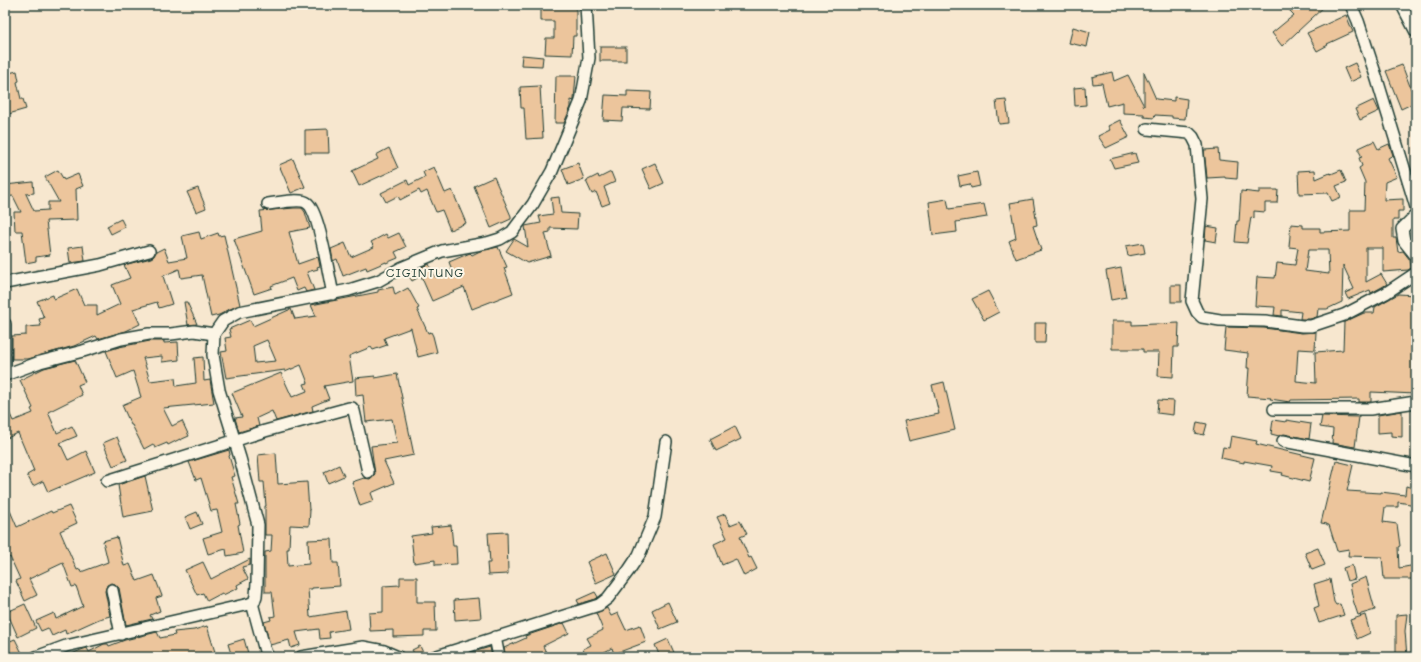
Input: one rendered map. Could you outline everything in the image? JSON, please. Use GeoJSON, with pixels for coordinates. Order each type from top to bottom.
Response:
{"type":"FeatureCollection","features":[{"type":"Feature","properties":{"kind":"street"},"geometry":{"type":"LineString","coordinates":[[268,657],[264,650],[252,603],[256,596],[257,583],[258,525],[219,390],[213,355],[214,334],[223,321],[238,312],[349,290],[378,281],[401,268],[442,251],[487,243],[500,239],[512,232],[533,204],[552,171],[580,101],[589,58],[586,5]]}},
{"type":"Feature","properties":{"kind":"street"},"geometry":{"type":"LineString","coordinates":[[1351,5],[1358,21],[1376,76],[1416,207]]}},
{"type":"Feature","properties":{"kind":"street"},"geometry":{"type":"LineString","coordinates":[[1402,5],[1416,32]]}},
{"type":"Feature","properties":{"kind":"street"},"geometry":{"type":"LineString","coordinates":[[1147,129],[1190,133],[1197,145],[1202,199],[1192,301],[1197,312],[1202,317],[1220,320],[1265,321],[1311,326],[1344,315],[1386,293],[1416,273]]}},
{"type":"Feature","properties":{"kind":"street"},"geometry":{"type":"LineString","coordinates":[[268,204],[301,201],[307,202],[312,207],[321,237],[333,294]]}},
{"type":"Feature","properties":{"kind":"street"},"geometry":{"type":"LineString","coordinates":[[1416,215],[1402,229],[1404,240],[1416,256]]}},
{"type":"Feature","properties":{"kind":"street"},"geometry":{"type":"LineString","coordinates":[[5,283],[100,264],[149,251]]}},
{"type":"Feature","properties":{"kind":"street"},"geometry":{"type":"LineString","coordinates":[[5,324],[5,374],[40,362],[121,339],[149,334],[171,334],[194,331],[214,334]]}},
{"type":"Feature","properties":{"kind":"street"},"geometry":{"type":"LineString","coordinates":[[1274,409],[1370,409],[1416,402]]}},
{"type":"Feature","properties":{"kind":"street"},"geometry":{"type":"LineString","coordinates":[[107,481],[265,431],[352,408],[354,411],[368,472]]}},
{"type":"Feature","properties":{"kind":"street"},"geometry":{"type":"LineString","coordinates":[[1283,441],[1416,466]]}},
{"type":"Feature","properties":{"kind":"street"},"geometry":{"type":"LineString","coordinates":[[434,657],[599,605],[608,598],[630,570],[639,555],[655,517],[666,442]]}},
{"type":"Feature","properties":{"kind":"street"},"geometry":{"type":"LineString","coordinates":[[112,590],[121,634]]}},
{"type":"Feature","properties":{"kind":"street"},"geometry":{"type":"LineString","coordinates":[[36,657],[66,646],[252,603]]}},
{"type":"Feature","properties":{"kind":"street"},"geometry":{"type":"LineString","coordinates":[[495,637],[499,657]]}},
{"type":"Feature","properties":{"kind":"street"},"geometry":{"type":"LineString","coordinates":[[301,657],[363,647],[384,651],[398,657]]}},
{"type":"Feature","properties":{"kind":"building"},"geometry":{"type":"Polygon","coordinates":[[[541,5],[576,5],[576,36],[573,36],[572,55],[545,54],[546,38],[554,38],[554,21],[541,21],[541,5]]]}},
{"type":"Feature","properties":{"kind":"building"},"geometry":{"type":"Polygon","coordinates":[[[1284,5],[1326,5],[1282,46],[1272,33],[1294,15],[1284,5]]]}},
{"type":"Feature","properties":{"kind":"building"},"geometry":{"type":"Polygon","coordinates":[[[1346,15],[1353,32],[1327,44],[1328,45],[1317,51],[1307,33],[1346,15]]]}},
{"type":"Feature","properties":{"kind":"building"},"geometry":{"type":"Polygon","coordinates":[[[1073,27],[1090,32],[1087,47],[1069,43],[1073,27]]]}},
{"type":"Feature","properties":{"kind":"building"},"geometry":{"type":"Polygon","coordinates":[[[600,47],[626,47],[626,61],[600,61],[600,47]]]}},
{"type":"Feature","properties":{"kind":"building"},"geometry":{"type":"Polygon","coordinates":[[[522,55],[543,57],[542,66],[521,65],[522,55]]]}},
{"type":"Feature","properties":{"kind":"building"},"geometry":{"type":"Polygon","coordinates":[[[1355,63],[1361,77],[1350,82],[1344,68],[1355,63]]]}},
{"type":"Feature","properties":{"kind":"building"},"geometry":{"type":"Polygon","coordinates":[[[1402,65],[1416,102],[1401,109],[1386,71],[1402,65]]]}},
{"type":"Feature","properties":{"kind":"building"},"geometry":{"type":"Polygon","coordinates":[[[17,71],[19,81],[17,82],[21,99],[23,99],[26,109],[5,115],[5,89],[7,89],[5,74],[17,71]]]}},
{"type":"Feature","properties":{"kind":"building"},"geometry":{"type":"Polygon","coordinates":[[[1112,72],[1114,81],[1128,75],[1144,106],[1144,72],[1156,99],[1174,101],[1174,97],[1187,99],[1185,119],[1172,118],[1172,116],[1155,115],[1154,118],[1144,117],[1144,114],[1123,113],[1123,102],[1107,106],[1102,83],[1093,84],[1092,77],[1112,72]]]}},
{"type":"Feature","properties":{"kind":"building"},"geometry":{"type":"Polygon","coordinates":[[[556,76],[576,76],[574,101],[571,100],[571,107],[564,123],[555,123],[556,76]]]}},
{"type":"Feature","properties":{"kind":"building"},"geometry":{"type":"Polygon","coordinates":[[[540,86],[543,138],[526,139],[524,108],[521,108],[520,87],[540,86]]]}},
{"type":"Feature","properties":{"kind":"building"},"geometry":{"type":"Polygon","coordinates":[[[1085,87],[1086,105],[1075,106],[1074,88],[1085,87]]]}},
{"type":"Feature","properties":{"kind":"building"},"geometry":{"type":"Polygon","coordinates":[[[627,91],[651,92],[650,109],[623,108],[622,121],[603,120],[605,95],[627,96],[627,91]]]}},
{"type":"Feature","properties":{"kind":"building"},"geometry":{"type":"Polygon","coordinates":[[[1006,100],[1009,123],[999,124],[996,101],[1006,100]]]}},
{"type":"Feature","properties":{"kind":"building"},"geometry":{"type":"Polygon","coordinates":[[[1374,100],[1379,111],[1360,120],[1355,109],[1374,100]]]}},
{"type":"Feature","properties":{"kind":"building"},"geometry":{"type":"Polygon","coordinates":[[[1120,120],[1129,137],[1106,148],[1098,136],[1110,130],[1108,126],[1120,120]]]}},
{"type":"Feature","properties":{"kind":"building"},"geometry":{"type":"Polygon","coordinates":[[[328,129],[329,153],[305,153],[305,130],[328,129]]]}},
{"type":"Feature","properties":{"kind":"building"},"geometry":{"type":"Polygon","coordinates":[[[1374,141],[1378,149],[1389,144],[1393,155],[1388,158],[1397,177],[1385,182],[1384,200],[1403,199],[1403,211],[1398,211],[1398,220],[1393,220],[1393,238],[1396,238],[1398,252],[1403,251],[1410,260],[1411,268],[1408,270],[1383,272],[1383,248],[1366,248],[1366,282],[1381,274],[1387,284],[1371,293],[1370,290],[1348,299],[1345,293],[1354,289],[1343,265],[1342,302],[1327,309],[1318,309],[1317,317],[1300,319],[1301,312],[1282,310],[1282,316],[1274,315],[1275,307],[1255,306],[1257,277],[1275,278],[1277,263],[1295,265],[1298,248],[1289,247],[1291,224],[1303,225],[1303,228],[1320,228],[1320,232],[1350,231],[1350,210],[1364,210],[1365,182],[1359,168],[1362,166],[1359,158],[1362,157],[1359,148],[1374,141]],[[1308,250],[1305,271],[1329,274],[1328,250],[1308,250]]]}},
{"type":"Feature","properties":{"kind":"building"},"geometry":{"type":"Polygon","coordinates":[[[389,148],[398,168],[359,186],[352,171],[378,159],[376,155],[389,148]]]}},
{"type":"Feature","properties":{"kind":"building"},"geometry":{"type":"Polygon","coordinates":[[[1218,149],[1219,160],[1238,162],[1237,179],[1225,177],[1207,178],[1204,150],[1218,149]]]}},
{"type":"Feature","properties":{"kind":"building"},"geometry":{"type":"Polygon","coordinates":[[[1135,153],[1138,163],[1114,168],[1110,159],[1135,153]]]}},
{"type":"Feature","properties":{"kind":"building"},"geometry":{"type":"Polygon","coordinates":[[[293,159],[305,187],[291,193],[279,165],[293,159]]]}},
{"type":"Feature","properties":{"kind":"building"},"geometry":{"type":"Polygon","coordinates":[[[578,163],[584,179],[568,185],[562,169],[578,163]]]}},
{"type":"Feature","properties":{"kind":"building"},"geometry":{"type":"Polygon","coordinates":[[[655,163],[664,183],[651,189],[642,169],[655,163]]]}},
{"type":"Feature","properties":{"kind":"building"},"geometry":{"type":"Polygon","coordinates":[[[434,167],[445,193],[452,190],[466,223],[450,230],[442,210],[436,212],[427,191],[421,194],[419,190],[400,200],[398,196],[386,202],[381,193],[407,180],[409,185],[425,177],[423,172],[434,167]]]}},
{"type":"Feature","properties":{"kind":"building"},"geometry":{"type":"Polygon","coordinates":[[[58,170],[64,180],[78,174],[83,186],[76,189],[77,220],[46,221],[50,255],[36,257],[36,261],[26,263],[22,231],[15,231],[14,212],[21,212],[13,196],[5,197],[5,185],[33,182],[34,193],[26,194],[34,211],[48,210],[48,202],[59,202],[45,177],[58,170]]]}},
{"type":"Feature","properties":{"kind":"building"},"geometry":{"type":"Polygon","coordinates":[[[1315,170],[1316,179],[1341,170],[1346,182],[1336,186],[1341,197],[1332,201],[1328,193],[1299,194],[1298,171],[1315,170]]]}},
{"type":"Feature","properties":{"kind":"building"},"geometry":{"type":"Polygon","coordinates":[[[611,172],[615,182],[604,187],[610,203],[602,206],[596,192],[592,194],[586,181],[598,175],[599,178],[611,172]]]}},
{"type":"Feature","properties":{"kind":"building"},"geometry":{"type":"Polygon","coordinates":[[[977,172],[980,186],[971,188],[970,184],[960,186],[958,176],[977,172]]]}},
{"type":"Feature","properties":{"kind":"building"},"geometry":{"type":"Polygon","coordinates":[[[494,177],[511,219],[491,228],[474,186],[494,177]]]}},
{"type":"Feature","properties":{"kind":"building"},"geometry":{"type":"Polygon","coordinates":[[[198,188],[206,208],[196,212],[187,192],[198,188]]]}},
{"type":"Feature","properties":{"kind":"building"},"geometry":{"type":"Polygon","coordinates":[[[1259,190],[1278,190],[1277,203],[1265,203],[1265,212],[1254,211],[1254,218],[1251,217],[1247,243],[1235,242],[1237,221],[1239,221],[1241,191],[1259,193],[1259,190]]]}},
{"type":"Feature","properties":{"kind":"building"},"geometry":{"type":"Polygon","coordinates":[[[559,197],[561,213],[578,214],[577,229],[550,228],[550,232],[545,233],[551,256],[527,263],[506,251],[514,239],[528,247],[525,226],[541,223],[539,216],[553,214],[551,198],[559,197]]]}},
{"type":"Feature","properties":{"kind":"building"},"geometry":{"type":"Polygon","coordinates":[[[947,199],[949,209],[984,204],[987,217],[956,222],[957,232],[933,235],[929,202],[947,199]]]}},
{"type":"Feature","properties":{"kind":"building"},"geometry":{"type":"Polygon","coordinates":[[[1033,199],[1037,225],[1033,226],[1041,250],[1016,259],[1009,241],[1016,238],[1010,203],[1033,199]]]}},
{"type":"Feature","properties":{"kind":"building"},"geometry":{"type":"Polygon","coordinates":[[[302,208],[305,212],[310,228],[289,232],[298,264],[318,257],[320,266],[317,267],[318,269],[307,272],[314,290],[306,292],[304,288],[297,291],[292,278],[271,286],[272,288],[254,294],[234,239],[262,231],[260,211],[302,208]]]}},
{"type":"Feature","properties":{"kind":"building"},"geometry":{"type":"Polygon","coordinates":[[[121,219],[125,227],[111,234],[107,226],[121,219]]]}},
{"type":"Feature","properties":{"kind":"building"},"geometry":{"type":"Polygon","coordinates":[[[1206,226],[1218,228],[1216,242],[1205,240],[1206,226]]]}},
{"type":"Feature","properties":{"kind":"building"},"geometry":{"type":"Polygon","coordinates":[[[199,232],[201,239],[218,233],[219,236],[224,235],[240,305],[219,315],[211,317],[202,275],[181,278],[179,269],[163,276],[172,304],[159,308],[157,302],[133,309],[140,324],[126,331],[98,339],[96,336],[74,346],[28,359],[12,359],[12,336],[26,335],[26,327],[41,326],[39,319],[44,318],[37,301],[53,295],[54,299],[77,289],[84,305],[97,305],[97,315],[120,304],[112,285],[130,278],[124,265],[151,258],[156,252],[164,248],[169,261],[187,258],[182,236],[199,232]]]}},
{"type":"Feature","properties":{"kind":"building"},"geometry":{"type":"Polygon","coordinates":[[[399,233],[406,247],[395,252],[398,258],[367,270],[366,267],[343,276],[337,259],[333,261],[331,249],[345,243],[351,257],[374,247],[371,242],[386,234],[388,238],[399,233]]]}},
{"type":"Feature","properties":{"kind":"building"},"geometry":{"type":"Polygon","coordinates":[[[1143,243],[1145,253],[1128,256],[1126,246],[1143,243]]]}},
{"type":"Feature","properties":{"kind":"building"},"geometry":{"type":"Polygon","coordinates":[[[83,246],[85,261],[70,263],[68,248],[83,246]]]}},
{"type":"Feature","properties":{"kind":"building"},"geometry":{"type":"Polygon","coordinates":[[[498,247],[507,267],[504,268],[513,293],[472,309],[464,287],[432,301],[421,276],[412,281],[407,273],[429,264],[435,277],[452,270],[449,262],[470,253],[472,255],[480,251],[498,247]]]}},
{"type":"Feature","properties":{"kind":"building"},"geometry":{"type":"Polygon","coordinates":[[[1121,268],[1126,297],[1111,300],[1106,271],[1121,268]]]}},
{"type":"Feature","properties":{"kind":"building"},"geometry":{"type":"Polygon","coordinates":[[[1171,285],[1181,285],[1181,302],[1171,302],[1171,285]]]}},
{"type":"Feature","properties":{"kind":"building"},"geometry":{"type":"Polygon","coordinates":[[[393,287],[395,295],[408,288],[419,308],[417,309],[428,333],[431,332],[433,336],[437,352],[418,357],[411,328],[384,338],[387,345],[373,350],[371,347],[349,356],[353,381],[324,386],[329,399],[312,406],[313,411],[276,421],[272,411],[257,418],[259,426],[239,432],[235,418],[242,417],[232,393],[281,373],[292,397],[307,391],[304,384],[308,383],[301,365],[285,372],[285,370],[226,378],[221,352],[227,351],[225,338],[231,337],[229,329],[250,320],[253,326],[291,309],[295,319],[316,316],[311,305],[378,292],[378,290],[393,287]],[[267,340],[253,346],[255,363],[276,361],[267,340]]]}},
{"type":"Feature","properties":{"kind":"building"},"geometry":{"type":"Polygon","coordinates":[[[988,291],[999,312],[984,320],[972,299],[988,291]]]}},
{"type":"Feature","properties":{"kind":"building"},"geometry":{"type":"Polygon","coordinates":[[[1398,294],[1416,295],[1416,394],[1371,392],[1371,402],[1359,402],[1359,399],[1291,400],[1290,402],[1270,399],[1271,398],[1247,396],[1249,368],[1247,368],[1248,353],[1224,350],[1226,327],[1264,328],[1302,333],[1316,332],[1315,350],[1298,349],[1296,381],[1316,383],[1315,352],[1343,350],[1344,322],[1364,313],[1374,313],[1375,307],[1398,294]]]}},
{"type":"Feature","properties":{"kind":"building"},"geometry":{"type":"Polygon","coordinates":[[[184,302],[187,302],[197,324],[188,325],[184,302]]]}},
{"type":"Feature","properties":{"kind":"building"},"geometry":{"type":"Polygon","coordinates":[[[1112,321],[1132,321],[1132,325],[1179,323],[1178,347],[1174,347],[1173,377],[1158,376],[1159,352],[1143,352],[1143,349],[1112,349],[1112,321]]]}},
{"type":"Feature","properties":{"kind":"building"},"geometry":{"type":"Polygon","coordinates":[[[1035,323],[1046,323],[1045,343],[1035,343],[1035,323]]]}},
{"type":"Feature","properties":{"kind":"building"},"geometry":{"type":"Polygon","coordinates":[[[150,341],[164,341],[164,343],[178,342],[179,360],[162,362],[162,356],[143,358],[150,381],[175,378],[176,386],[196,383],[194,358],[203,357],[204,381],[210,380],[214,403],[163,408],[172,426],[182,421],[189,436],[168,445],[167,443],[155,448],[153,444],[144,449],[122,405],[141,397],[133,371],[117,378],[106,351],[150,341]]]}},
{"type":"Feature","properties":{"kind":"building"},"geometry":{"type":"Polygon","coordinates":[[[75,360],[85,382],[78,385],[82,395],[48,412],[57,433],[72,426],[77,436],[60,443],[68,460],[86,451],[95,472],[48,492],[43,481],[33,486],[27,475],[34,471],[18,433],[5,439],[5,403],[13,421],[33,413],[31,409],[33,408],[20,380],[44,368],[75,360]]]}},
{"type":"Feature","properties":{"kind":"building"},"geometry":{"type":"Polygon","coordinates":[[[397,374],[414,455],[384,461],[394,483],[371,493],[374,501],[360,506],[352,482],[364,478],[370,479],[375,474],[371,446],[397,443],[392,419],[366,422],[363,395],[356,396],[355,378],[375,376],[375,378],[397,374]]]}},
{"type":"Feature","properties":{"kind":"building"},"geometry":{"type":"Polygon","coordinates":[[[944,382],[955,430],[909,441],[904,421],[939,414],[932,385],[944,382]]]}},
{"type":"Feature","properties":{"kind":"building"},"geometry":{"type":"Polygon","coordinates":[[[1158,400],[1174,401],[1173,415],[1157,413],[1158,400]]]}},
{"type":"Feature","properties":{"kind":"building"},"geometry":{"type":"Polygon","coordinates":[[[1402,411],[1402,437],[1391,436],[1391,432],[1378,433],[1378,415],[1402,411]]]}},
{"type":"Feature","properties":{"kind":"building"},"geometry":{"type":"Polygon","coordinates":[[[1322,416],[1359,417],[1355,447],[1332,443],[1333,429],[1320,427],[1322,416]]]}},
{"type":"Feature","properties":{"kind":"building"},"geometry":{"type":"Polygon","coordinates":[[[1273,420],[1286,422],[1286,420],[1311,424],[1309,439],[1284,434],[1279,436],[1271,434],[1273,420]]]}},
{"type":"Feature","properties":{"kind":"building"},"geometry":{"type":"Polygon","coordinates":[[[1197,422],[1207,424],[1204,435],[1195,433],[1197,422]]]}},
{"type":"Feature","properties":{"kind":"building"},"geometry":{"type":"Polygon","coordinates":[[[735,426],[741,439],[716,451],[710,439],[735,426]]]}},
{"type":"Feature","properties":{"kind":"building"},"geometry":{"type":"Polygon","coordinates":[[[1231,436],[1257,441],[1256,444],[1315,458],[1309,482],[1282,475],[1283,473],[1271,471],[1272,466],[1244,461],[1244,463],[1221,458],[1223,447],[1229,448],[1231,436]]]}},
{"type":"Feature","properties":{"kind":"building"},"geometry":{"type":"Polygon","coordinates":[[[117,437],[127,460],[113,466],[103,443],[117,437]]]}},
{"type":"Feature","properties":{"kind":"building"},"geometry":{"type":"Polygon","coordinates":[[[229,450],[229,456],[235,476],[231,477],[239,504],[236,504],[243,553],[227,556],[226,549],[208,554],[203,538],[222,532],[217,510],[211,511],[201,478],[196,480],[189,462],[229,450]]]}},
{"type":"Feature","properties":{"kind":"building"},"geometry":{"type":"Polygon","coordinates":[[[276,453],[278,484],[307,482],[310,510],[309,526],[290,525],[289,549],[287,549],[288,566],[309,564],[308,540],[332,539],[333,563],[338,563],[340,586],[308,589],[310,617],[346,611],[349,629],[329,632],[330,638],[320,639],[319,629],[296,632],[300,645],[291,648],[289,640],[270,645],[264,622],[271,620],[270,617],[275,616],[272,592],[265,592],[265,552],[271,551],[272,535],[265,535],[266,506],[264,482],[260,482],[258,455],[276,453]]]}},
{"type":"Feature","properties":{"kind":"building"},"geometry":{"type":"Polygon","coordinates":[[[1336,461],[1353,465],[1347,491],[1381,492],[1405,495],[1406,486],[1416,489],[1416,505],[1398,502],[1398,507],[1385,507],[1383,522],[1397,524],[1400,546],[1398,547],[1399,568],[1416,565],[1416,579],[1384,579],[1382,557],[1348,556],[1349,549],[1337,551],[1329,525],[1321,523],[1336,461]]]}},
{"type":"Feature","properties":{"kind":"building"},"geometry":{"type":"Polygon","coordinates":[[[339,465],[344,476],[328,483],[324,472],[339,465]]]}},
{"type":"Feature","properties":{"kind":"building"},"geometry":{"type":"Polygon","coordinates":[[[145,476],[153,511],[123,517],[118,485],[145,476]]]}},
{"type":"Feature","properties":{"kind":"building"},"geometry":{"type":"Polygon","coordinates":[[[5,499],[17,527],[51,511],[52,513],[69,506],[77,523],[60,531],[77,570],[80,569],[81,572],[108,562],[103,541],[117,537],[124,566],[130,564],[137,581],[154,575],[162,596],[156,598],[160,611],[150,615],[152,619],[126,625],[119,588],[115,584],[111,583],[107,585],[105,591],[110,616],[99,619],[66,634],[65,630],[52,636],[48,628],[41,631],[36,621],[54,613],[56,619],[83,606],[76,586],[72,587],[63,563],[29,579],[37,595],[25,601],[16,581],[20,579],[10,557],[7,559],[5,554],[5,499]]]}},
{"type":"Feature","properties":{"kind":"building"},"geometry":{"type":"Polygon","coordinates":[[[197,512],[202,524],[190,529],[185,517],[197,512]]]}},
{"type":"Feature","properties":{"kind":"building"},"geometry":{"type":"Polygon","coordinates":[[[725,514],[730,525],[740,521],[747,534],[740,537],[749,558],[751,557],[757,569],[744,576],[736,559],[722,565],[714,544],[727,538],[717,517],[725,514]]]}},
{"type":"Feature","properties":{"kind":"building"},"geometry":{"type":"Polygon","coordinates":[[[451,525],[453,546],[456,546],[457,564],[435,565],[435,560],[414,563],[411,536],[432,533],[431,527],[451,525]]]}},
{"type":"Feature","properties":{"kind":"building"},"geometry":{"type":"Polygon","coordinates":[[[507,532],[508,574],[488,575],[487,563],[490,563],[488,533],[507,532]]]}},
{"type":"Feature","properties":{"kind":"building"},"geometry":{"type":"Polygon","coordinates":[[[1318,548],[1325,565],[1312,570],[1305,553],[1318,548]]]}},
{"type":"Feature","properties":{"kind":"building"},"geometry":{"type":"Polygon","coordinates":[[[607,553],[616,574],[596,583],[587,562],[607,553]]]}},
{"type":"Feature","properties":{"kind":"building"},"geometry":{"type":"Polygon","coordinates":[[[250,559],[250,565],[242,567],[248,579],[237,585],[238,588],[223,595],[222,593],[207,601],[203,593],[197,595],[185,570],[203,562],[211,579],[250,559]]]}},
{"type":"Feature","properties":{"kind":"building"},"geometry":{"type":"Polygon","coordinates":[[[1352,565],[1355,579],[1347,581],[1343,568],[1352,565]]]}},
{"type":"Feature","properties":{"kind":"building"},"geometry":{"type":"Polygon","coordinates":[[[400,577],[417,577],[417,602],[435,602],[436,631],[424,631],[424,636],[393,637],[393,630],[370,631],[369,613],[383,612],[383,586],[400,585],[400,577]]]}},
{"type":"Feature","properties":{"kind":"building"},"geometry":{"type":"Polygon","coordinates":[[[1366,577],[1375,610],[1358,615],[1350,584],[1366,577]]]}},
{"type":"Feature","properties":{"kind":"building"},"geometry":{"type":"Polygon","coordinates":[[[1330,579],[1334,602],[1336,605],[1340,604],[1344,615],[1319,623],[1314,608],[1319,606],[1314,584],[1330,579]]]}},
{"type":"Feature","properties":{"kind":"building"},"geometry":{"type":"Polygon","coordinates":[[[595,592],[598,597],[596,599],[579,604],[577,600],[595,592]]]}},
{"type":"Feature","properties":{"kind":"building"},"geometry":{"type":"Polygon","coordinates":[[[479,598],[481,618],[455,620],[454,600],[479,598]]]}},
{"type":"Feature","properties":{"kind":"building"},"geometry":{"type":"Polygon","coordinates":[[[668,602],[677,622],[660,629],[652,610],[668,602]]]}},
{"type":"Feature","properties":{"kind":"building"},"geometry":{"type":"Polygon","coordinates":[[[25,604],[36,628],[18,637],[7,612],[25,604]]]}},
{"type":"Feature","properties":{"kind":"building"},"geometry":{"type":"Polygon","coordinates":[[[607,608],[611,616],[618,613],[626,630],[640,625],[646,642],[614,654],[612,648],[595,657],[586,657],[583,649],[591,645],[587,638],[603,630],[596,613],[607,608]]]}},
{"type":"Feature","properties":{"kind":"building"},"geometry":{"type":"Polygon","coordinates":[[[1407,614],[1405,631],[1407,657],[1396,657],[1396,615],[1407,614]]]}},
{"type":"Feature","properties":{"kind":"building"},"geometry":{"type":"Polygon","coordinates":[[[1365,615],[1370,633],[1357,639],[1350,620],[1365,615]]]}},
{"type":"Feature","properties":{"kind":"building"},"geometry":{"type":"Polygon","coordinates":[[[564,623],[569,633],[543,646],[548,657],[506,657],[504,648],[526,638],[525,636],[564,623]]]}},
{"type":"Feature","properties":{"kind":"building"},"geometry":{"type":"Polygon","coordinates":[[[207,626],[215,652],[199,657],[65,657],[87,648],[89,652],[104,644],[108,644],[109,646],[125,640],[157,632],[160,638],[175,635],[174,632],[194,630],[207,626]]]}},
{"type":"Feature","properties":{"kind":"building"},"geometry":{"type":"Polygon","coordinates":[[[15,639],[24,657],[5,657],[5,643],[15,639]]]}},
{"type":"Feature","properties":{"kind":"building"},"geometry":{"type":"Polygon","coordinates":[[[244,639],[249,657],[232,657],[228,644],[244,639]]]}},
{"type":"Feature","properties":{"kind":"building"},"geometry":{"type":"Polygon","coordinates":[[[668,639],[676,657],[660,657],[655,645],[668,639]]]}},
{"type":"Feature","properties":{"kind":"building"},"geometry":{"type":"Polygon","coordinates":[[[420,646],[425,657],[416,657],[412,650],[420,646]]]}},
{"type":"Feature","properties":{"kind":"building"},"geometry":{"type":"Polygon","coordinates":[[[490,647],[492,657],[460,657],[460,656],[490,647]]]}},
{"type":"Feature","properties":{"kind":"district","name":"CIGINTUNG"},"geometry":{"type":"Point","coordinates":[425,272]}}]}
